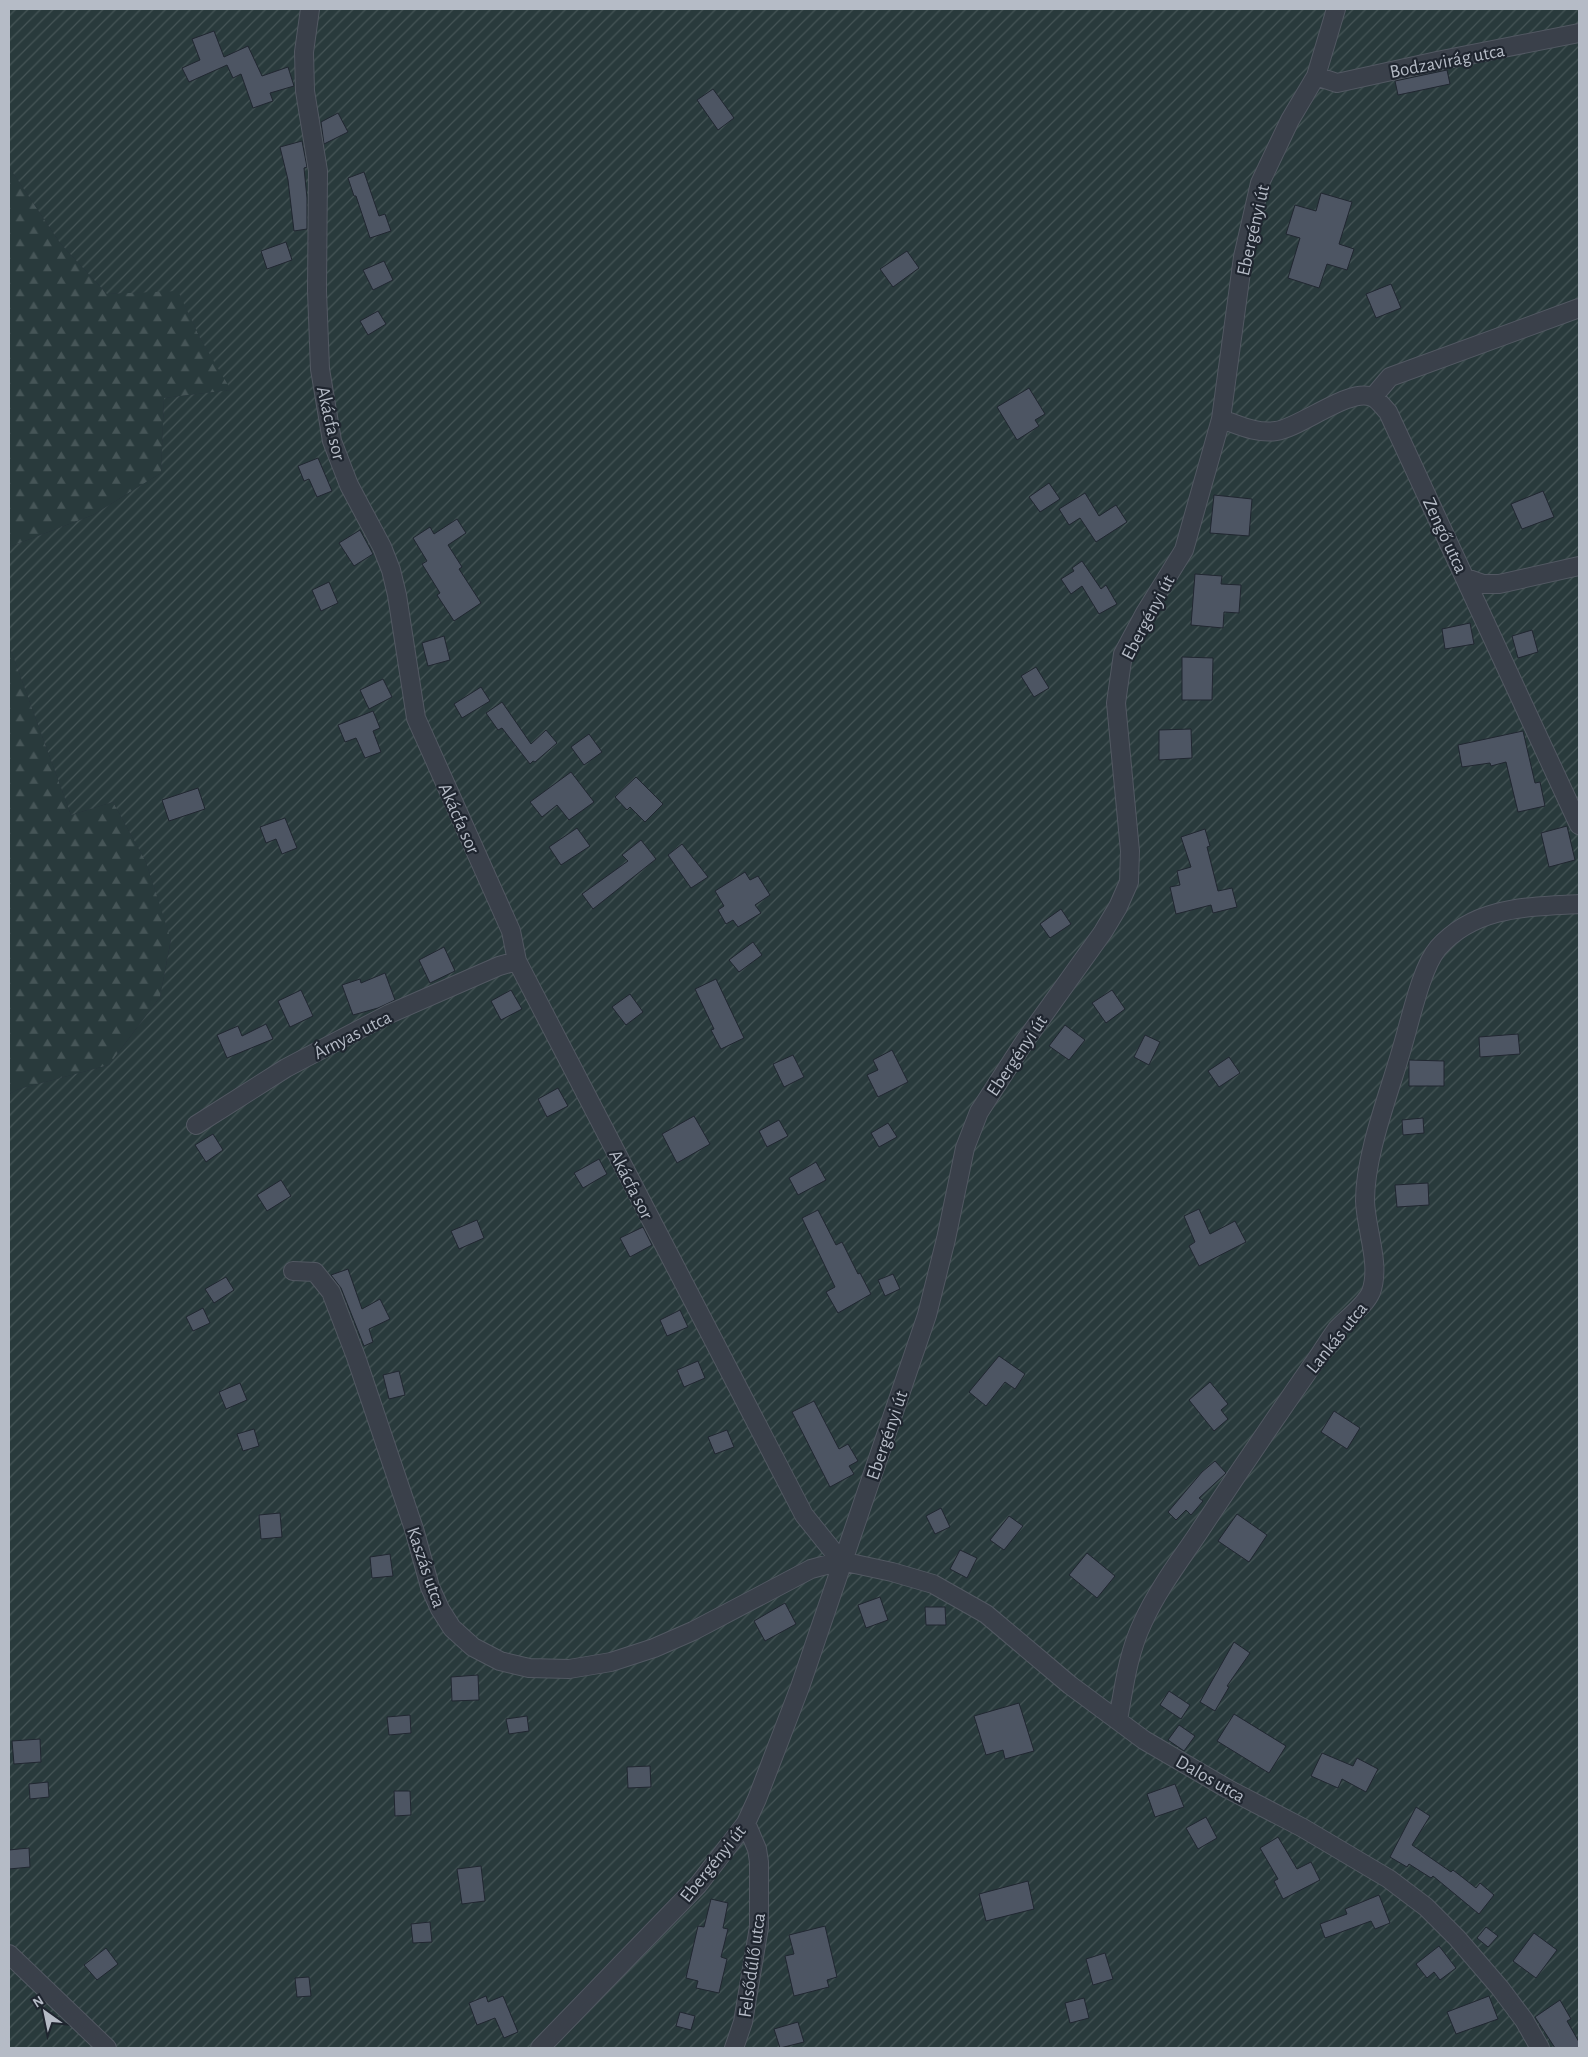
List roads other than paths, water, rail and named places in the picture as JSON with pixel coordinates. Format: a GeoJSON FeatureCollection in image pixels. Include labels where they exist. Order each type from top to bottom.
{"type":"FeatureCollection","features":[{"type":"Feature","properties":{"kind":"street","name":"Akácfa sor"},"geometry":{"type":"LineString","coordinates":[[310,9],[304,52],[304,91],[318,172],[317,291],[320,369],[324,404],[332,442],[349,485],[382,547],[391,570],[397,595],[416,718],[511,931],[517,961],[804,1515],[841,1561]]}},
{"type":"Feature","properties":{"kind":"street","name":"Ebergényi út"},"geometry":{"type":"LineString","coordinates":[[540,2048],[698,1885],[746,1823],[800,1687],[841,1561],[892,1420],[927,1315],[946,1239],[965,1148],[979,1112],[1025,1041],[1103,932],[1118,907],[1128,882],[1130,851],[1116,703],[1123,654],[1145,613],[1184,550],[1221,419],[1243,257],[1260,183],[1290,120],[1316,76],[1336,9]]}},
{"type":"Feature","properties":{"kind":"street","name":"Bodzavirág utca"},"geometry":{"type":"LineString","coordinates":[[1316,76],[1337,83],[1437,60],[1579,33]]}},
{"type":"Feature","properties":{"kind":"street"},"geometry":{"type":"LineString","coordinates":[[1221,419],[1258,432],[1278,431],[1339,402],[1363,394],[1373,397],[1390,377],[1579,308]]}},
{"type":"Feature","properties":{"kind":"street","name":"Zengő utca"},"geometry":{"type":"LineString","coordinates":[[1373,397],[1388,412],[1579,825]]}},
{"type":"Feature","properties":{"kind":"street"},"geometry":{"type":"LineString","coordinates":[[1466,578],[1483,584],[1499,584],[1579,566]]}},
{"type":"Feature","properties":{"kind":"street","name":"Lankás utca"},"geometry":{"type":"LineString","coordinates":[[1118,1720],[1129,1661],[1142,1622],[1246,1459],[1337,1330],[1370,1294],[1374,1277],[1365,1201],[1367,1176],[1422,981],[1436,950],[1470,922],[1496,912],[1519,908],[1579,904]]}},
{"type":"Feature","properties":{"kind":"street","name":"Árnyas utca"},"geometry":{"type":"LineString","coordinates":[[196,1126],[286,1068],[389,1014],[499,966],[517,961]]}},
{"type":"Feature","properties":{"kind":"street","name":"Kaszás utca"},"geometry":{"type":"LineString","coordinates":[[293,1271],[315,1272],[331,1292],[356,1357],[414,1529],[430,1587],[440,1609],[452,1628],[473,1647],[500,1661],[529,1668],[569,1669],[610,1662],[654,1648],[811,1569],[841,1561]]}},
{"type":"Feature","properties":{"kind":"street","name":"Dalos utca"},"geometry":{"type":"LineString","coordinates":[[841,1561],[892,1572],[933,1584],[986,1614],[1070,1685],[1161,1750],[1228,1789],[1303,1828],[1389,1879],[1426,1906],[1457,1938],[1500,1988],[1524,2020],[1540,2048]]}},
{"type":"Feature","properties":{"kind":"street","name":"Felsődűlő utca"},"geometry":{"type":"LineString","coordinates":[[734,2048],[743,2022],[760,1926],[759,1862],[757,1849],[746,1823]]}},
{"type":"Feature","properties":{"kind":"street"},"geometry":{"type":"LineString","coordinates":[[9,1954],[107,2048]]}}]}
